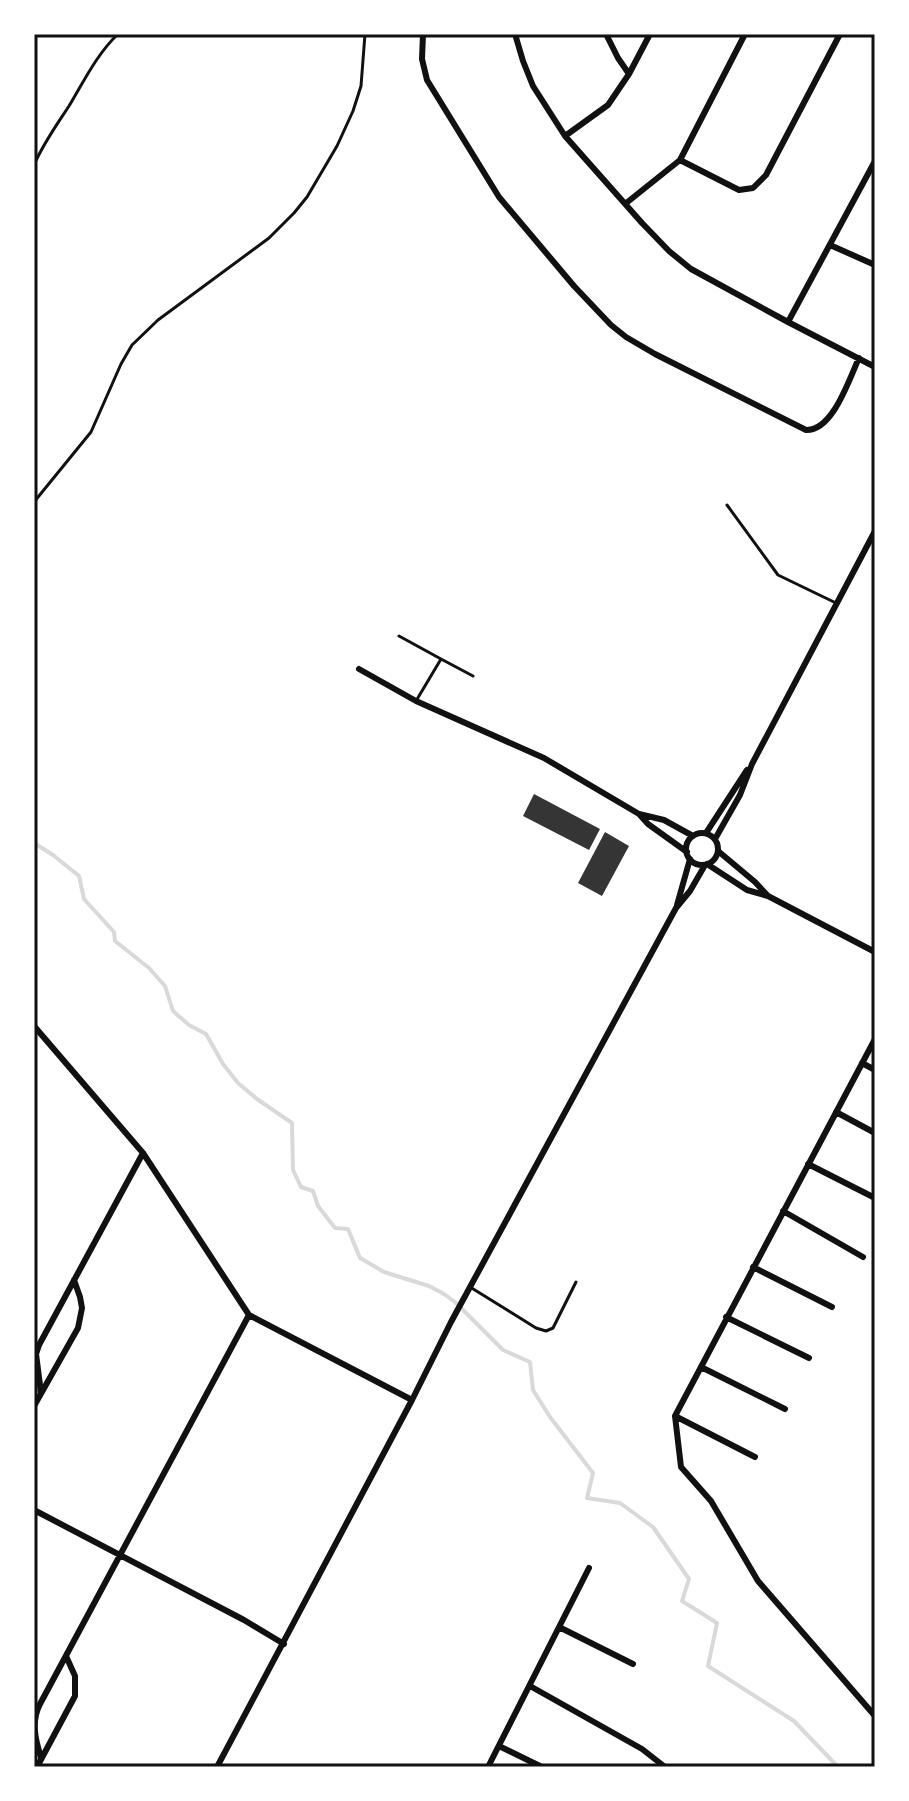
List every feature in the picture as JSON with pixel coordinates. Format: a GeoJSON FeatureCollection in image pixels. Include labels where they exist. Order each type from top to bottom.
{"type":"FeatureCollection","features":[{"type":"Feature","properties":{"kind":"street"},"geometry":{"type":"LineString","coordinates":[[423,34],[423,65],[427,80],[499,197],[594,308],[626,337],[675,365],[812,431],[827,421],[859,358]]}},
{"type":"Feature","properties":{"kind":"street"},"geometry":{"type":"LineString","coordinates":[[515,34],[533,86],[565,136],[680,261],[875,367]]}},
{"type":"Feature","properties":{"kind":"street"},"geometry":{"type":"LineString","coordinates":[[606,34],[629,74]]}},
{"type":"Feature","properties":{"kind":"street"},"geometry":{"type":"LineString","coordinates":[[565,136],[608,105],[650,34]]}},
{"type":"Feature","properties":{"kind":"street"},"geometry":{"type":"LineString","coordinates":[[625,204],[680,160],[745,34]]}},
{"type":"Feature","properties":{"kind":"street"},"geometry":{"type":"LineString","coordinates":[[680,160],[739,190],[753,188],[766,175],[840,34]]}},
{"type":"Feature","properties":{"kind":"street"},"geometry":{"type":"LineString","coordinates":[[788,322],[875,161]]}},
{"type":"Feature","properties":{"kind":"street"},"geometry":{"type":"LineString","coordinates":[[830,245],[875,265]]}},
{"type":"Feature","properties":{"kind":"street"},"geometry":{"type":"LineString","coordinates":[[639,814],[664,820],[693,836],[706,833],[752,764],[875,531]]}},
{"type":"Feature","properties":{"kind":"street"},"geometry":{"type":"LineString","coordinates":[[359,669],[416,701],[544,758],[639,814],[694,863],[706,865],[747,890],[768,896],[875,952]]}},
{"type":"Feature","properties":{"kind":"street"},"geometry":{"type":"LineString","coordinates":[[715,839],[740,795],[752,764]]}},
{"type":"Feature","properties":{"kind":"street"},"geometry":{"type":"LineString","coordinates":[[706,833],[715,839],[718,851],[768,896]]}},
{"type":"Feature","properties":{"kind":"street"},"geometry":{"type":"LineString","coordinates":[[676,908],[688,856],[687,846],[693,836]]}},
{"type":"Feature","properties":{"kind":"street"},"geometry":{"type":"LineString","coordinates":[[217,1767],[451,1322],[676,908],[706,865],[713,862],[718,851]]}},
{"type":"Feature","properties":{"kind":"street"},"geometry":{"type":"LineString","coordinates":[[36,1028],[143,1153],[249,1315],[412,1400]]}},
{"type":"Feature","properties":{"kind":"street"},"geometry":{"type":"LineString","coordinates":[[34,1039],[36,1028]]}},
{"type":"Feature","properties":{"kind":"street"},"geometry":{"type":"LineString","coordinates":[[875,1039],[675,1416],[681,1467],[711,1501],[758,1581],[875,1716]]}},
{"type":"Feature","properties":{"kind":"street"},"geometry":{"type":"LineString","coordinates":[[862,1063],[875,1070]]}},
{"type":"Feature","properties":{"kind":"street"},"geometry":{"type":"LineString","coordinates":[[836,1112],[875,1133]]}},
{"type":"Feature","properties":{"kind":"street"},"geometry":{"type":"LineString","coordinates":[[41,1393],[37,1350],[143,1153]]}},
{"type":"Feature","properties":{"kind":"street"},"geometry":{"type":"LineString","coordinates":[[808,1164],[875,1198]]}},
{"type":"Feature","properties":{"kind":"street"},"geometry":{"type":"LineString","coordinates":[[783,1211],[863,1257]]}},
{"type":"Feature","properties":{"kind":"street"},"geometry":{"type":"LineString","coordinates":[[753,1267],[832,1307]]}},
{"type":"Feature","properties":{"kind":"street"},"geometry":{"type":"LineString","coordinates":[[34,1406],[78,1328],[80,1297],[74,1280]]}},
{"type":"Feature","properties":{"kind":"street"},"geometry":{"type":"LineString","coordinates":[[41,1757],[34,1718],[40,1704],[249,1315]]}},
{"type":"Feature","properties":{"kind":"street"},"geometry":{"type":"LineString","coordinates":[[726,1317],[809,1358]]}},
{"type":"Feature","properties":{"kind":"street"},"geometry":{"type":"LineString","coordinates":[[701,1367],[785,1409]]}},
{"type":"Feature","properties":{"kind":"street"},"geometry":{"type":"LineString","coordinates":[[675,1416],[755,1457]]}},
{"type":"Feature","properties":{"kind":"street"},"geometry":{"type":"LineString","coordinates":[[34,1510],[284,1644]]}},
{"type":"Feature","properties":{"kind":"street"},"geometry":{"type":"LineString","coordinates":[[488,1767],[589,1568]]}},
{"type":"Feature","properties":{"kind":"street"},"geometry":{"type":"LineString","coordinates":[[559,1627],[633,1664]]}},
{"type":"Feature","properties":{"kind":"street"},"geometry":{"type":"LineString","coordinates":[[37,1767],[75,1696],[75,1676],[66,1656]]}},
{"type":"Feature","properties":{"kind":"street"},"geometry":{"type":"LineString","coordinates":[[530,1686],[642,1749],[665,1767]]}},
{"type":"Feature","properties":{"kind":"street"},"geometry":{"type":"LineString","coordinates":[[499,1746],[542,1767]]}},
{"type":"Feature","properties":{"kind":"lane"},"geometry":{"type":"LineString","coordinates":[[34,165],[88,73],[118,34]]}},
{"type":"Feature","properties":{"kind":"lane"},"geometry":{"type":"LineString","coordinates":[[34,502],[91,432],[132,345],[158,320],[269,238],[307,197],[353,111],[361,86],[365,34]]}},
{"type":"Feature","properties":{"kind":"lane"},"geometry":{"type":"LineString","coordinates":[[727,505],[778,575],[836,603]]}},
{"type":"Feature","properties":{"kind":"lane"},"geometry":{"type":"LineString","coordinates":[[399,636],[473,676]]}},
{"type":"Feature","properties":{"kind":"lane"},"geometry":{"type":"LineString","coordinates":[[416,701],[441,659]]}},
{"type":"Feature","properties":{"kind":"lane"},"geometry":{"type":"LineString","coordinates":[[470,1287],[536,1328],[546,1331],[553,1328],[559,1319],[576,1282]]}},
{"type":"Feature","properties":{"kind":"building"},"geometry":{"type":"Polygon","coordinates":[[[534,794],[600,829],[589,850],[523,816],[534,794]]]}},
{"type":"Feature","properties":{"kind":"building"},"geometry":{"type":"Polygon","coordinates":[[[605,832],[629,846],[602,896],[578,883],[605,832]]]}},
{"type":"Feature","properties":{"kind":"waterway"},"geometry":{"type":"LineString","coordinates":[[34,843],[79,876],[84,899],[114,932],[115,941],[149,968],[165,986],[173,1011],[206,1034],[238,1083],[292,1123],[293,1170],[301,1187],[313,1191],[318,1206],[335,1228],[348,1229],[360,1258],[384,1272],[444,1294],[503,1350],[530,1362],[533,1390],[593,1473],[587,1498],[620,1503],[653,1527],[689,1579],[682,1601],[717,1623],[708,1666],[794,1721],[838,1767]]}}]}
